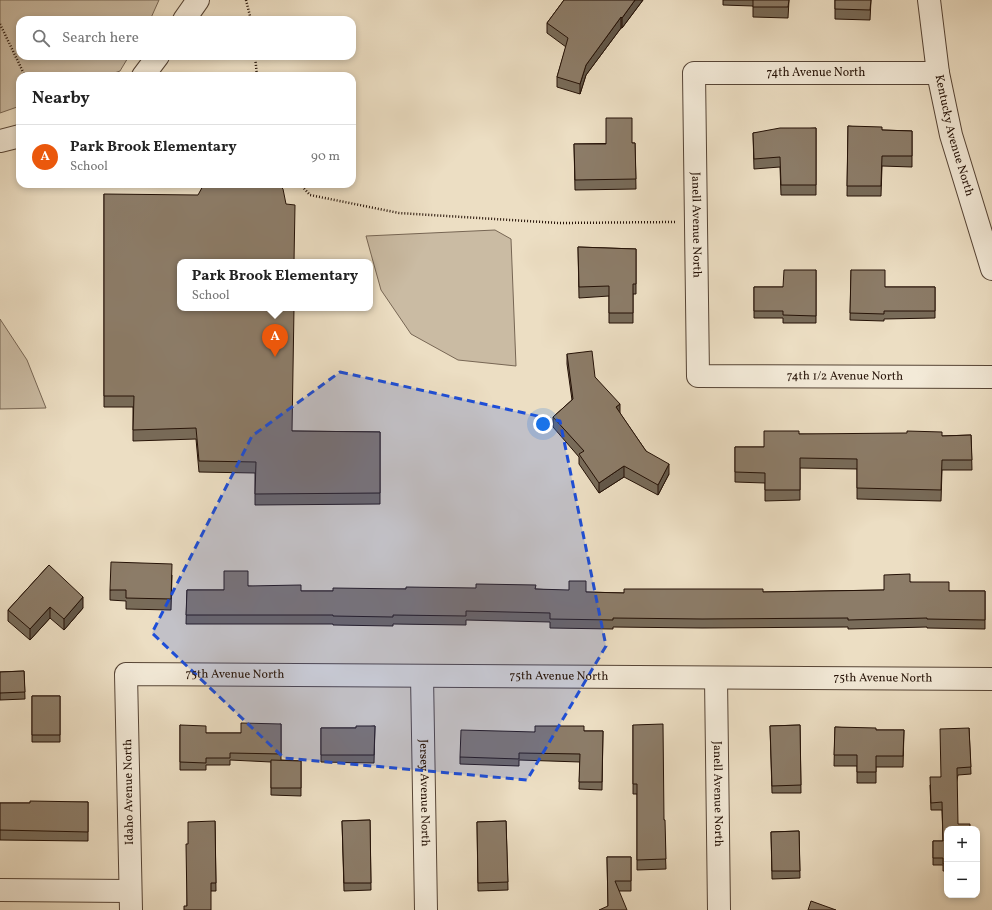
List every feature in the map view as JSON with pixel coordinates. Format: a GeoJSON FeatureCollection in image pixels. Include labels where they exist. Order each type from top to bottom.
{"type":"FeatureCollection","features":[{"type":"Feature","properties":{"kind":"street"},"geometry":{"type":"LineString","coordinates":[[187,16],[198,0]]}},
{"type":"Feature","properties":{"kind":"street","name":"Kentucky Avenue North"},"geometry":{"type":"LineString","coordinates":[[929,0],[938,73],[951,135],[992,269]]}},
{"type":"Feature","properties":{"kind":"street"},"geometry":{"type":"LineString","coordinates":[[147,72],[155,60]]}},
{"type":"Feature","properties":{"kind":"street","name":"74th Avenue North"},"geometry":{"type":"LineString","coordinates":[[694,73],[938,73]]}},
{"type":"Feature","properties":{"kind":"street","name":"Janell Avenue North"},"geometry":{"type":"LineString","coordinates":[[694,73],[698,376]]}},
{"type":"Feature","properties":{"kind":"street"},"geometry":{"type":"LineString","coordinates":[[0,141],[16,137]]}},
{"type":"Feature","properties":{"kind":"street","name":"74th 1/2 Avenue North"},"geometry":{"type":"LineString","coordinates":[[698,376],[992,377]]}},
{"type":"Feature","properties":{"kind":"street","name":"75th Avenue North"},"geometry":{"type":"LineString","coordinates":[[126,674],[992,680]]}},
{"type":"Feature","properties":{"kind":"street","name":"Idaho Avenue North"},"geometry":{"type":"LineString","coordinates":[[126,674],[130,900]]}},
{"type":"Feature","properties":{"kind":"street","name":"Jersey Avenue North"},"geometry":{"type":"LineString","coordinates":[[422,676],[426,910]]}},
{"type":"Feature","properties":{"kind":"street","name":"Janell Avenue North"},"geometry":{"type":"LineString","coordinates":[[716,678],[719,910]]}},
{"type":"Feature","properties":{"kind":"street"},"geometry":{"type":"LineString","coordinates":[[0,890],[130,900]]}},
{"type":"Feature","properties":{"kind":"path"},"geometry":{"type":"LineString","coordinates":[[246,0],[250,16]]}},
{"type":"Feature","properties":{"kind":"path"},"geometry":{"type":"LineString","coordinates":[[0,24],[16,57]]}},
{"type":"Feature","properties":{"kind":"path"},"geometry":{"type":"LineString","coordinates":[[17,60],[23,72]]}},
{"type":"Feature","properties":{"kind":"path"},"geometry":{"type":"LineString","coordinates":[[255,60],[257,72]]}},
{"type":"Feature","properties":{"kind":"path"},"geometry":{"type":"LineString","coordinates":[[304,188],[310,195],[399,213],[559,223],[696,222]]}},
{"type":"Feature","properties":{"kind":"highlighted area"},"geometry":{"type":"Polygon","coordinates":[[[340,372],[560,421],[606,646],[527,780],[284,758],[152,633],[252,436],[340,372]]]}},
{"type":"Feature","properties":{"kind":"shaded area"},"geometry":{"type":"Polygon","coordinates":[[[0,0],[159,0],[152,16],[16,16],[16,60],[127,60],[120,71],[117,72],[16,72],[16,107],[0,113],[0,0]]]}},
{"type":"Feature","properties":{"kind":"shaded area"},"geometry":{"type":"Polygon","coordinates":[[[495,230],[511,239],[516,366],[458,360],[411,334],[381,290],[366,236],[495,230]]]}},
{"type":"Feature","properties":{"kind":"shaded area"},"geometry":{"type":"Polygon","coordinates":[[[0,319],[27,360],[46,408],[0,409],[0,319]]]}},
{"type":"Feature","properties":{"kind":"building"},"geometry":{"type":"Polygon","coordinates":[[[564,0],[635,0],[586,65],[580,84],[557,77],[568,38],[547,23],[564,0]]]}},
{"type":"Feature","properties":{"kind":"building"},"geometry":{"type":"Polygon","coordinates":[[[753,0],[789,0],[788,7],[753,7],[753,0]]]}},
{"type":"Feature","properties":{"kind":"building"},"geometry":{"type":"Polygon","coordinates":[[[835,0],[871,0],[870,10],[835,9],[835,0]]]}},
{"type":"Feature","properties":{"kind":"building"},"geometry":{"type":"Polygon","coordinates":[[[606,118],[632,118],[632,143],[635,143],[636,179],[575,180],[574,144],[606,144],[606,118]]]}},
{"type":"Feature","properties":{"kind":"building"},"geometry":{"type":"Polygon","coordinates":[[[848,126],[882,127],[882,130],[912,131],[912,156],[882,156],[881,186],[847,186],[848,126]]]}},
{"type":"Feature","properties":{"kind":"building"},"geometry":{"type":"Polygon","coordinates":[[[780,128],[816,128],[816,185],[781,185],[780,157],[754,159],[753,133],[780,128]]]}},
{"type":"Feature","properties":{"kind":"building"},"geometry":{"type":"Polygon","coordinates":[[[202,188],[282,188],[286,204],[295,205],[294,259],[177,259],[177,311],[294,311],[292,431],[380,432],[380,493],[255,494],[256,462],[199,461],[196,428],[133,430],[134,396],[104,396],[104,194],[198,195],[202,188]]]}},
{"type":"Feature","properties":{"kind":"building"},"geometry":{"type":"Polygon","coordinates":[[[578,247],[636,249],[636,284],[633,284],[633,313],[609,313],[609,286],[579,287],[578,247]]]}},
{"type":"Feature","properties":{"kind":"building"},"geometry":{"type":"Polygon","coordinates":[[[784,270],[816,270],[816,316],[783,315],[783,311],[754,311],[754,287],[783,287],[784,270]]]}},
{"type":"Feature","properties":{"kind":"building"},"geometry":{"type":"Polygon","coordinates":[[[851,270],[885,270],[885,287],[935,287],[935,311],[884,311],[884,314],[850,313],[851,270]]]}},
{"type":"Feature","properties":{"kind":"building"},"geometry":{"type":"Polygon","coordinates":[[[592,351],[595,377],[620,404],[616,407],[646,451],[669,464],[658,485],[624,466],[599,483],[579,454],[584,451],[553,417],[573,399],[567,354],[592,351]]]}},
{"type":"Feature","properties":{"kind":"building"},"geometry":{"type":"Polygon","coordinates":[[[764,431],[799,431],[799,434],[907,433],[907,431],[942,432],[942,436],[971,435],[972,460],[942,460],[941,490],[857,488],[857,459],[800,458],[800,490],[765,490],[765,473],[735,472],[735,447],[764,447],[764,431]]]}},
{"type":"Feature","properties":{"kind":"building"},"geometry":{"type":"Polygon","coordinates":[[[111,562],[172,564],[171,599],[126,598],[126,590],[110,590],[111,562]]]}},
{"type":"Feature","properties":{"kind":"building"},"geometry":{"type":"Polygon","coordinates":[[[49,565],[83,597],[64,619],[50,607],[30,629],[8,610],[49,565]]]}},
{"type":"Feature","properties":{"kind":"building"},"geometry":{"type":"Polygon","coordinates":[[[224,571],[248,571],[248,586],[301,585],[301,591],[333,591],[333,588],[476,588],[476,584],[536,585],[535,589],[569,590],[569,581],[586,581],[586,592],[624,593],[624,589],[763,589],[763,592],[884,590],[884,575],[910,574],[910,582],[949,582],[949,591],[985,591],[985,620],[927,618],[848,620],[848,618],[613,618],[613,620],[550,619],[550,613],[466,611],[466,616],[393,615],[393,617],[333,615],[186,615],[187,590],[224,590],[224,571]]]}},
{"type":"Feature","properties":{"kind":"building"},"geometry":{"type":"Polygon","coordinates":[[[24,671],[25,692],[0,693],[0,672],[24,671]]]}},
{"type":"Feature","properties":{"kind":"building"},"geometry":{"type":"Polygon","coordinates":[[[32,696],[60,696],[60,735],[32,735],[32,696]]]}},
{"type":"Feature","properties":{"kind":"building"},"geometry":{"type":"Polygon","coordinates":[[[241,723],[281,724],[281,754],[230,753],[230,758],[206,758],[206,763],[180,762],[180,725],[206,726],[206,733],[241,733],[241,723]]]}},
{"type":"Feature","properties":{"kind":"building"},"geometry":{"type":"Polygon","coordinates":[[[663,724],[666,859],[637,860],[637,784],[633,784],[633,725],[663,724]]]}},
{"type":"Feature","properties":{"kind":"building"},"geometry":{"type":"Polygon","coordinates":[[[800,725],[801,785],[772,786],[770,726],[800,725]]]}},
{"type":"Feature","properties":{"kind":"building"},"geometry":{"type":"Polygon","coordinates":[[[356,726],[375,726],[374,755],[321,755],[321,728],[356,728],[356,726]]]}},
{"type":"Feature","properties":{"kind":"building"},"geometry":{"type":"Polygon","coordinates":[[[535,726],[584,726],[584,731],[603,731],[602,782],[579,782],[580,754],[519,753],[519,759],[460,757],[461,730],[535,732],[535,726]]]}},
{"type":"Feature","properties":{"kind":"building"},"geometry":{"type":"Polygon","coordinates":[[[835,727],[876,728],[876,730],[904,730],[903,756],[876,756],[876,772],[857,772],[857,755],[834,755],[835,727]]]}},
{"type":"Feature","properties":{"kind":"building"},"geometry":{"type":"Polygon","coordinates":[[[969,728],[971,767],[957,768],[958,824],[970,824],[970,826],[944,826],[944,864],[943,858],[933,858],[933,841],[943,841],[942,802],[931,803],[930,777],[941,777],[940,729],[969,728]]]}},
{"type":"Feature","properties":{"kind":"building"},"geometry":{"type":"Polygon","coordinates":[[[271,760],[301,761],[301,788],[271,788],[271,760]]]}},
{"type":"Feature","properties":{"kind":"building"},"geometry":{"type":"Polygon","coordinates":[[[30,801],[88,802],[88,832],[0,830],[0,803],[30,803],[30,801]]]}},
{"type":"Feature","properties":{"kind":"building"},"geometry":{"type":"Polygon","coordinates":[[[370,820],[371,883],[344,883],[342,821],[370,820]]]}},
{"type":"Feature","properties":{"kind":"building"},"geometry":{"type":"Polygon","coordinates":[[[215,821],[216,883],[211,883],[211,910],[184,910],[184,906],[187,906],[186,844],[188,844],[188,822],[215,821]]]}},
{"type":"Feature","properties":{"kind":"building"},"geometry":{"type":"Polygon","coordinates":[[[506,821],[508,882],[478,883],[477,822],[506,821]]]}},
{"type":"Feature","properties":{"kind":"building"},"geometry":{"type":"Polygon","coordinates":[[[799,831],[800,871],[772,871],[771,832],[799,831]]]}},
{"type":"Feature","properties":{"kind":"building"},"geometry":{"type":"Polygon","coordinates":[[[607,857],[631,857],[631,881],[615,881],[627,910],[599,910],[608,906],[607,857]]]}},
{"type":"Feature","properties":{"kind":"building"},"geometry":{"type":"Polygon","coordinates":[[[811,901],[836,910],[808,910],[811,901]]]}},
{"type":"Feature","properties":{"kind":"place","name":"Park Brook Elementary"},"geometry":{"type":"Point","coordinates":[275,357]}}]}
